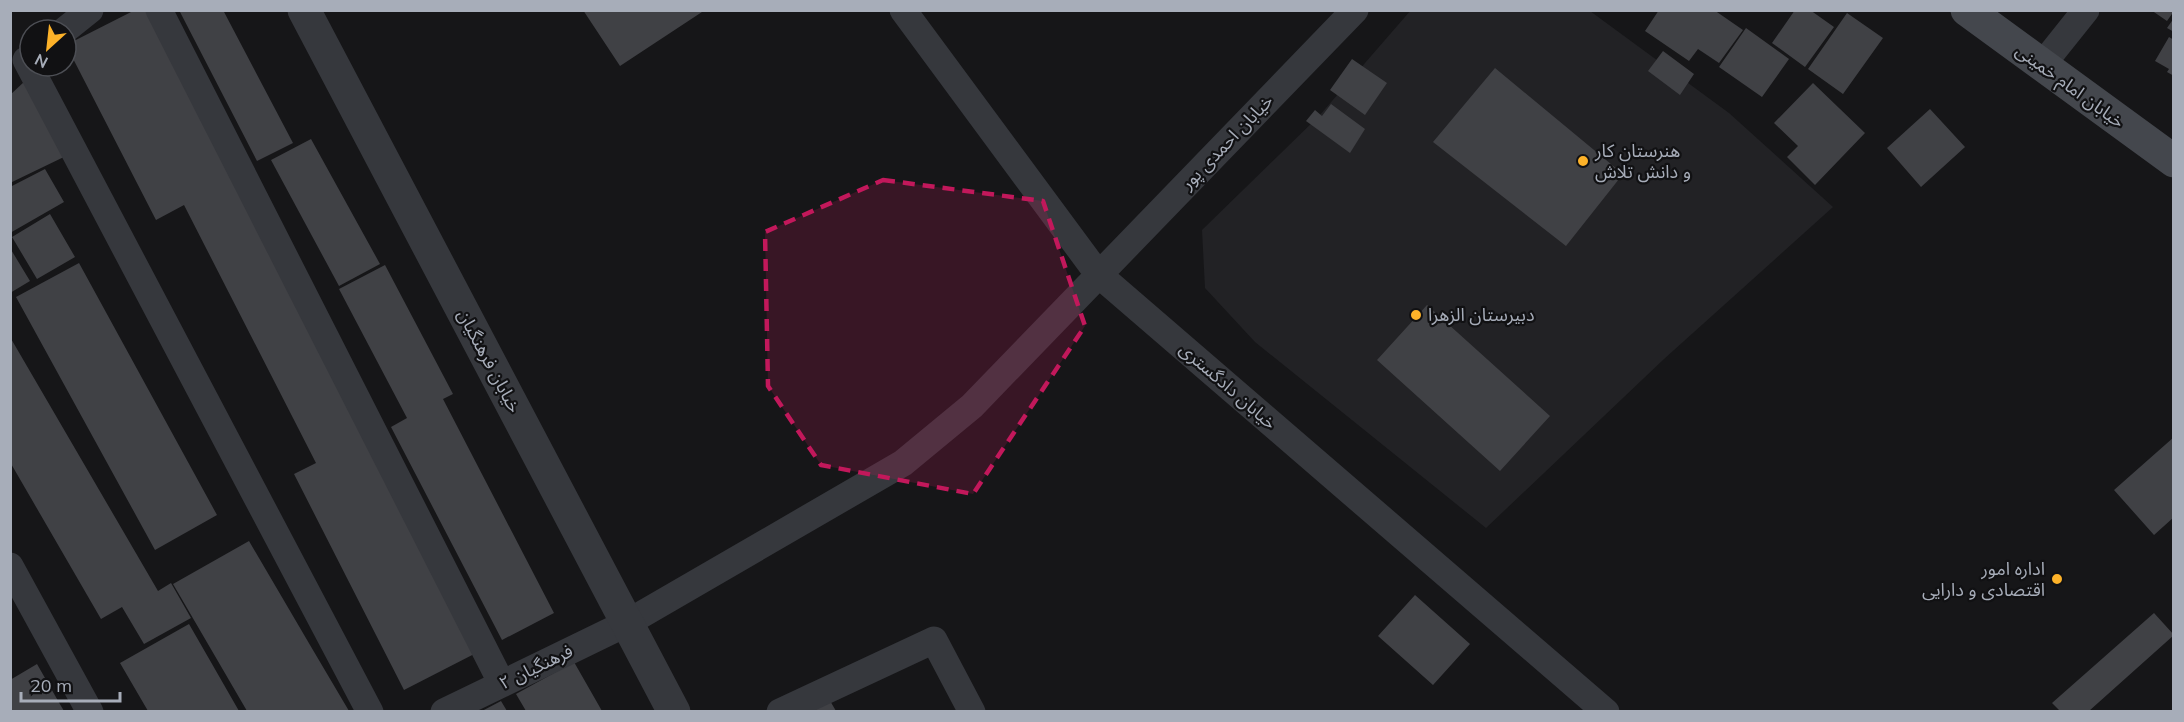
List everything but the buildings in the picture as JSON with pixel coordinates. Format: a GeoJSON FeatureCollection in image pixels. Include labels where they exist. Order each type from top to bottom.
{"type":"FeatureCollection","features":[{"type":"Feature","properties":{"kind":"main road","name":"خیابان امام خمینی"},"geometry":{"type":"LineString","coordinates":[[1967,10],[2174,161]]}},
{"type":"Feature","properties":{"kind":"street"},"geometry":{"type":"LineString","coordinates":[[78,20],[90,10]]}},
{"type":"Feature","properties":{"kind":"street"},"geometry":{"type":"LineString","coordinates":[[159,10],[502,684]]}},
{"type":"Feature","properties":{"kind":"street","name":"خیابان فرهنگیان"},"geometry":{"type":"LineString","coordinates":[[304,10],[674,711]]}},
{"type":"Feature","properties":{"kind":"street","name":"خیابان دادگستری"},"geometry":{"type":"LineString","coordinates":[[903,10],[1098,274],[1606,711]]}},
{"type":"Feature","properties":{"kind":"street","name":"خیابان احمدی پور"},"geometry":{"type":"LineString","coordinates":[[627,623],[903,463],[972,406],[1356,10]]}},
{"type":"Feature","properties":{"kind":"street"},"geometry":{"type":"LineString","coordinates":[[2042,65],[2086,10]]}},
{"type":"Feature","properties":{"kind":"street"},"geometry":{"type":"LineString","coordinates":[[30,78],[370,711]]}},
{"type":"Feature","properties":{"kind":"street"},"geometry":{"type":"LineString","coordinates":[[10,566],[90,711]]}},
{"type":"Feature","properties":{"kind":"street","name":"فرهنگیان ۲"},"geometry":{"type":"LineString","coordinates":[[444,711],[627,623]]}},
{"type":"Feature","properties":{"kind":"street"},"geometry":{"type":"LineString","coordinates":[[780,711],[934,640],[972,711]]}},
{"type":"Feature","properties":{"kind":"highlighted area"},"geometry":{"type":"Polygon","coordinates":[[[883,180],[1043,201],[1085,326],[973,494],[821,465],[768,386],[765,232],[883,180]]]}},
{"type":"Feature","properties":{"kind":"shaded area"},"geometry":{"type":"Polygon","coordinates":[[[1411,10],[1590,11],[1729,113],[1833,207],[1664,359],[1486,528],[1255,342],[1205,288],[1202,230],[1319,116],[1411,10]]]}},
{"type":"Feature","properties":{"kind":"place","name":"هنرستان کار و دانش تلاش"},"geometry":{"type":"Point","coordinates":[1583,161]}},
{"type":"Feature","properties":{"kind":"place","name":"دبیرستان الزهرا"},"geometry":{"type":"Point","coordinates":[1416,315]}},
{"type":"Feature","properties":{"kind":"place","name":"اداره امور اقتصادی و دارایی"},"geometry":{"type":"Point","coordinates":[2057,579]}}]}
